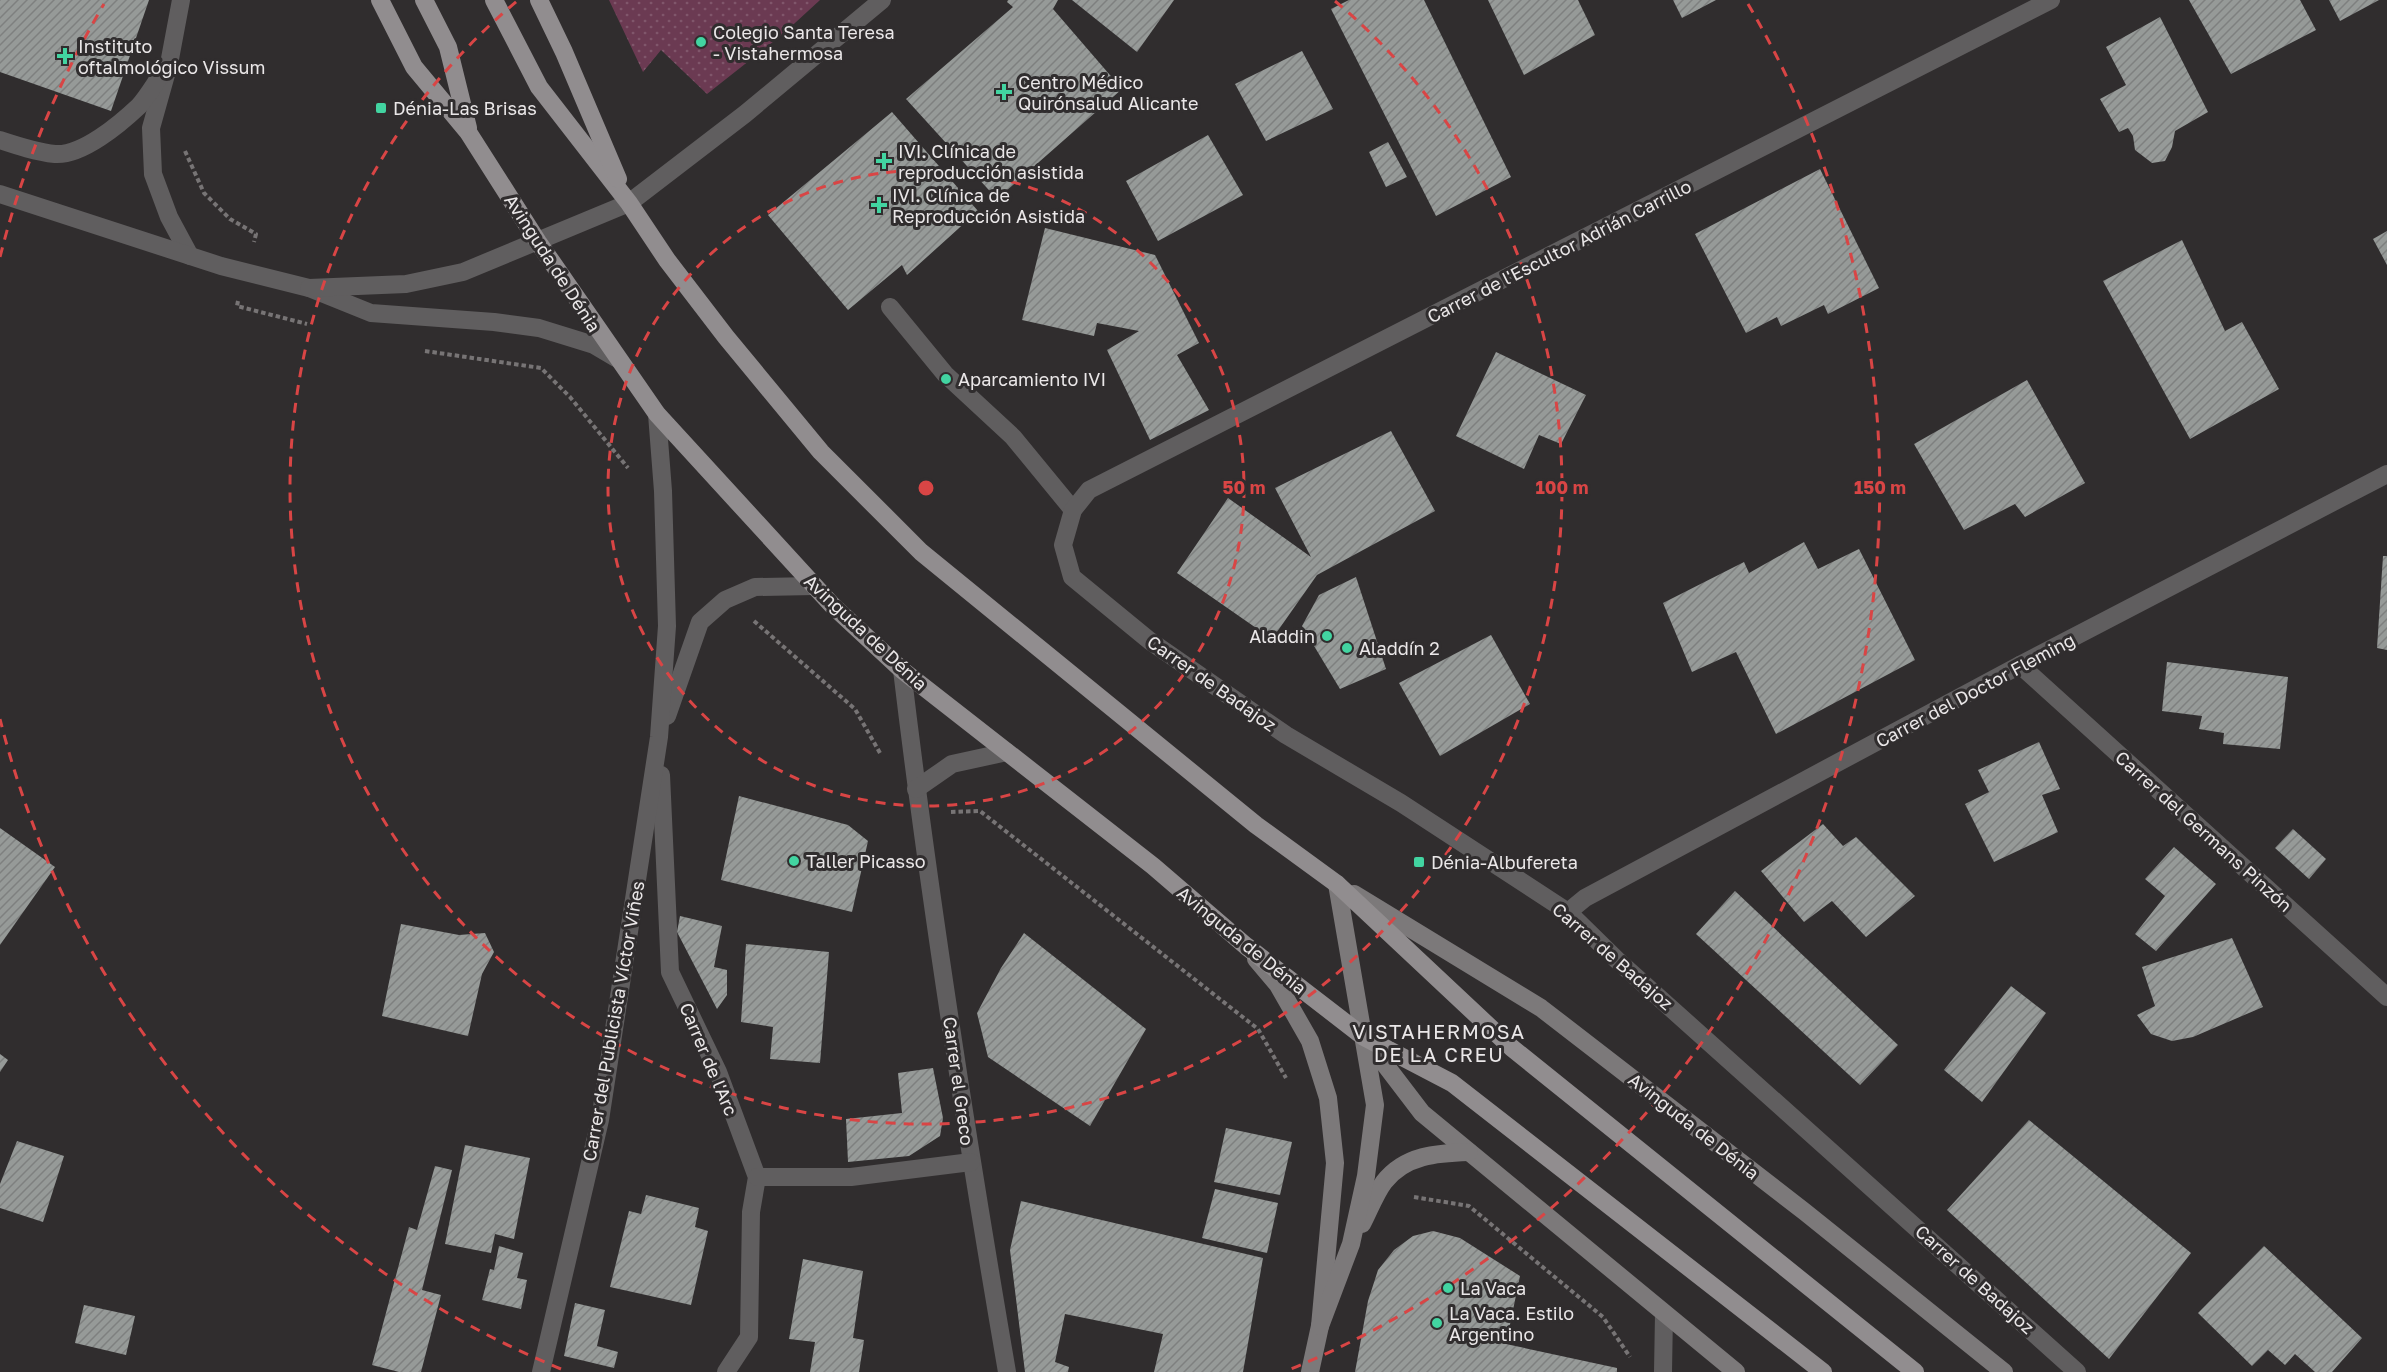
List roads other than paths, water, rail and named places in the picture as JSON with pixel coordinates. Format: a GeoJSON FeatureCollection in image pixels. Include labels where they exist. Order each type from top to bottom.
{"type":"FeatureCollection","features":[{"type":"Feature","properties":{"kind":"main road","name":"Avinguda de Dénia"},"geometry":{"type":"LineString","coordinates":[[380,0],[414,67],[468,132],[538,242],[616,358],[657,414],[814,586],[902,670],[1153,866],[1246,946],[1364,1037],[1452,1083],[1822,1372]]}},
{"type":"Feature","properties":{"kind":"main road","name":"Avinguda de Dénia"},"geometry":{"type":"LineString","coordinates":[[424,0],[448,47],[468,132]]}},
{"type":"Feature","properties":{"kind":"main road","name":"Avinguda de Dénia"},"geometry":{"type":"LineString","coordinates":[[494,0],[539,87],[628,203],[726,338],[806,434],[921,552],[1256,825],[1337,884],[1540,1008],[1806,1212],[2004,1372]]}},
{"type":"Feature","properties":{"kind":"main road","name":"Avinguda de Dénia"},"geometry":{"type":"LineString","coordinates":[[539,0],[564,52],[628,203]]}},
{"type":"Feature","properties":{"kind":"main road","name":"Avinguda de Dénia"},"geometry":{"type":"LineString","coordinates":[[1337,884],[1512,1047],[1916,1372]]}},
{"type":"Feature","properties":{"kind":"main road"},"geometry":{"type":"LineString","coordinates":[[1337,884],[1375,1105],[1366,1176],[1351,1244]]}},
{"type":"Feature","properties":{"kind":"main road"},"geometry":{"type":"LineString","coordinates":[[1246,946],[1278,985],[1310,1041],[1328,1098],[1335,1163],[1320,1326],[1310,1372]]}},
{"type":"Feature","properties":{"kind":"main road","name":"Avinguda de Dénia"},"geometry":{"type":"LineString","coordinates":[[1364,1037],[1422,1113],[1737,1372]]}},
{"type":"Feature","properties":{"kind":"main road"},"geometry":{"type":"LineString","coordinates":[[1320,1326],[1351,1244],[1384,1183],[1403,1164],[1435,1153],[1469,1152]]}},
{"type":"Feature","properties":{"kind":"street"},"geometry":{"type":"LineString","coordinates":[[181,0],[169,64],[151,128],[153,174],[169,217],[190,256]]}},
{"type":"Feature","properties":{"kind":"street"},"geometry":{"type":"LineString","coordinates":[[309,288],[406,284],[464,272],[628,203],[745,114],[882,0]]}},
{"type":"Feature","properties":{"kind":"street","name":"Carrer de l'Escultor Adrián Carrillo"},"geometry":{"type":"LineString","coordinates":[[1073,510],[1089,490],[2051,0]]}},
{"type":"Feature","properties":{"kind":"street"},"geometry":{"type":"LineString","coordinates":[[0,140],[57,154],[80,149],[115,126],[140,105],[169,64]]}},
{"type":"Feature","properties":{"kind":"street"},"geometry":{"type":"LineString","coordinates":[[0,194],[190,256],[309,288],[371,313],[494,322],[539,328],[594,345],[616,358]]}},
{"type":"Feature","properties":{"kind":"street"},"geometry":{"type":"LineString","coordinates":[[890,308],[945,374],[1012,437],[1073,510]]}},
{"type":"Feature","properties":{"kind":"street","name":"Carrer del Publicista Víctor Viñes"},"geometry":{"type":"LineString","coordinates":[[541,1372],[600,1120],[659,737],[667,626],[663,490],[657,414]]}},
{"type":"Feature","properties":{"kind":"street","name":"Carrer del Doctor Fleming"},"geometry":{"type":"LineString","coordinates":[[1568,912],[1585,898],[2020,665],[2387,474]]}},
{"type":"Feature","properties":{"kind":"street","name":"Carrer de Badajoz"},"geometry":{"type":"LineString","coordinates":[[1073,510],[1063,545],[1072,577],[1150,641],[1286,735],[1401,803],[1568,912],[1617,960],[2077,1372]]}},
{"type":"Feature","properties":{"kind":"street","name":"Carrer del Publicista Víctor Viñes"},"geometry":{"type":"LineString","coordinates":[[659,737],[700,622],[725,600],[755,587],[814,586]]}},
{"type":"Feature","properties":{"kind":"street","name":"Carrer del Germans Pinzón"},"geometry":{"type":"LineString","coordinates":[[2020,665],[2387,997]]}},
{"type":"Feature","properties":{"kind":"street","name":"Carrer el Greco"},"geometry":{"type":"LineString","coordinates":[[902,670],[916,789],[971,1162],[1007,1372]]}},
{"type":"Feature","properties":{"kind":"street","name":"Carrer de l'Arc"},"geometry":{"type":"LineString","coordinates":[[659,737],[670,972],[718,1072],[757,1177]]}},
{"type":"Feature","properties":{"kind":"street"},"geometry":{"type":"LineString","coordinates":[[916,789],[952,764],[1006,752]]}},
{"type":"Feature","properties":{"kind":"street"},"geometry":{"type":"LineString","coordinates":[[726,1372],[749,1337],[751,1212],[757,1177],[850,1176],[971,1162]]}},
{"type":"Feature","properties":{"kind":"street"},"geometry":{"type":"LineString","coordinates":[[1663,1372],[1664,1314]]}},
{"type":"Feature","properties":{"kind":"place","name":"Colegio Santa Teresa - Vistahermosa"},"geometry":{"type":"Point","coordinates":[701,42]}},
{"type":"Feature","properties":{"kind":"place","name":"Instituto oftalmológico Vissum"},"geometry":{"type":"Point","coordinates":[65,56]}},
{"type":"Feature","properties":{"kind":"place","name":"Centro Médico Quirónsalud Alicante"},"geometry":{"type":"Point","coordinates":[1004,92]}},
{"type":"Feature","properties":{"kind":"place","name":"Dénia-Las Brisas"},"geometry":{"type":"Point","coordinates":[381,108]}},
{"type":"Feature","properties":{"kind":"place","name":"IVI. Clínica de reproducción asistida"},"geometry":{"type":"Point","coordinates":[884,161]}},
{"type":"Feature","properties":{"kind":"place","name":"IVI. Clínica de Reproducción Asistida"},"geometry":{"type":"Point","coordinates":[879,205]}},
{"type":"Feature","properties":{"kind":"place","name":"Aparcamiento IVI"},"geometry":{"type":"Point","coordinates":[946,379]}},
{"type":"Feature","properties":{"kind":"place","name":"Aladdin"},"geometry":{"type":"Point","coordinates":[1327,636]}},
{"type":"Feature","properties":{"kind":"place","name":"Aladdín 2"},"geometry":{"type":"Point","coordinates":[1347,648]}},
{"type":"Feature","properties":{"kind":"place","name":"Taller Picasso"},"geometry":{"type":"Point","coordinates":[794,861]}},
{"type":"Feature","properties":{"kind":"place","name":"Dénia-Albufereta"},"geometry":{"type":"Point","coordinates":[1419,862]}},
{"type":"Feature","properties":{"kind":"place","name":"La Vaca"},"geometry":{"type":"Point","coordinates":[1448,1288]}},
{"type":"Feature","properties":{"kind":"place","name":"La Vaca. Estilo Argentino"},"geometry":{"type":"Point","coordinates":[1437,1323]}},
{"type":"Feature","properties":{"kind":"district","name":"VISTAHERMOSA DE LA CREU"},"geometry":{"type":"Point","coordinates":[1439,1042]}}]}
